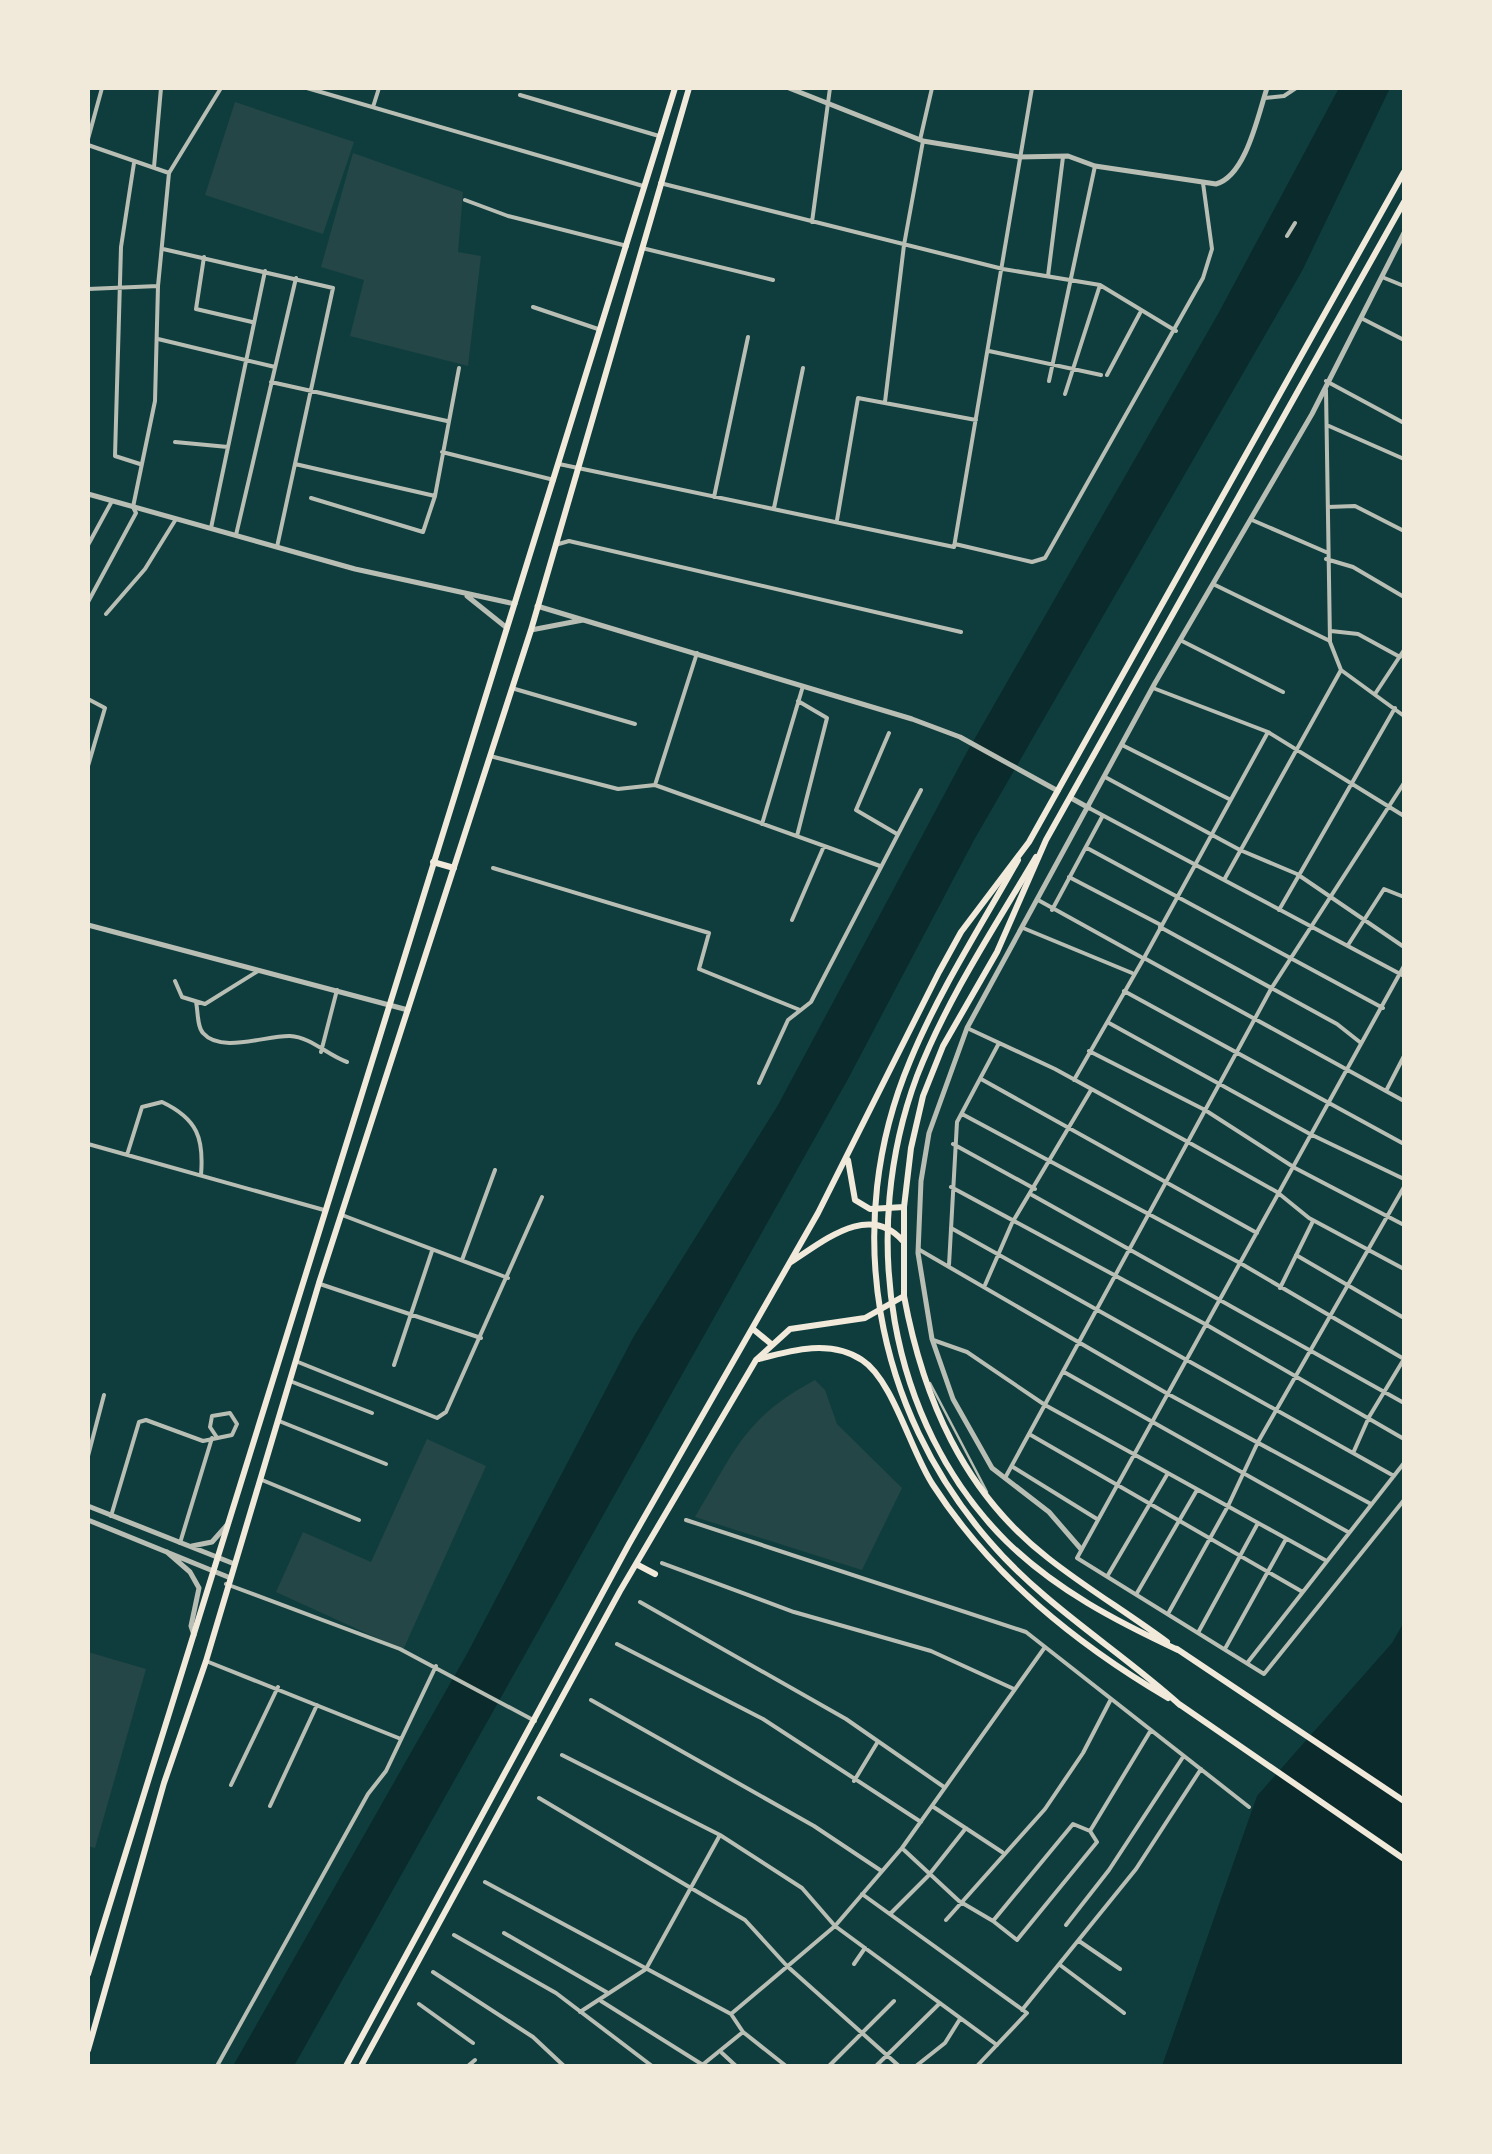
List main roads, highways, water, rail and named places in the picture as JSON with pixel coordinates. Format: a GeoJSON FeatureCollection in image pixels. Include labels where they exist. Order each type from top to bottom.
{"type":"FeatureCollection","features":[{"type":"Feature","properties":{"kind":"main road"},"geometry":{"type":"LineString","coordinates":[[88,1974],[130,1828],[196,1638],[324,1210],[675,88]]}},
{"type":"Feature","properties":{"kind":"main road"},"geometry":{"type":"LineString","coordinates":[[88,2045],[164,1783],[206,1661],[232,1563],[319,1283],[530,630],[688,88]]}},
{"type":"Feature","properties":{"kind":"main road"},"geometry":{"type":"LineString","coordinates":[[1180,1705],[1022,1574],[966,1514],[923,1446],[897,1384],[881,1328],[874,1272],[876,1203],[890,1122],[910,1062],[934,1009],[1404,172]]}},
{"type":"Feature","properties":{"kind":"main road"},"geometry":{"type":"LineString","coordinates":[[1178,1650],[1075,1596],[1005,1540],[938,1446],[913,1388],[895,1326],[886,1260],[888,1204],[904,1118],[929,1048],[1404,202]]}},
{"type":"Feature","properties":{"kind":"main road"},"geometry":{"type":"LineString","coordinates":[[1046,840],[997,952],[944,1046],[923,1096],[904,1207],[904,1296],[914,1351],[945,1432],[994,1506],[1048,1558],[1404,1801]]}},
{"type":"Feature","properties":{"kind":"main road"},"geometry":{"type":"LineString","coordinates":[[346,2066],[790,1263],[961,932],[1029,842]]}},
{"type":"Feature","properties":{"kind":"main road"},"geometry":{"type":"LineString","coordinates":[[434,862],[454,868]]}},
{"type":"Feature","properties":{"kind":"main road"},"geometry":{"type":"LineString","coordinates":[[848,1156],[855,1200],[870,1209],[904,1207]]}},
{"type":"Feature","properties":{"kind":"main road"},"geometry":{"type":"LineString","coordinates":[[790,1263],[857,1225],[881,1226],[904,1242]]}},
{"type":"Feature","properties":{"kind":"main road"},"geometry":{"type":"LineString","coordinates":[[361,2066],[636,1564],[756,1360],[770,1342],[790,1329],[865,1318],[904,1296]]}},
{"type":"Feature","properties":{"kind":"main road"},"geometry":{"type":"LineString","coordinates":[[752,1329],[770,1342]]}},
{"type":"Feature","properties":{"kind":"main road"},"geometry":{"type":"LineString","coordinates":[[756,1360],[814,1348],[850,1352],[866,1362],[880,1380],[930,1481],[981,1550],[1015,1586],[1101,1656],[1180,1705],[1404,1859]]}},
{"type":"Feature","properties":{"kind":"main road"},"geometry":{"type":"LineString","coordinates":[[636,1564],[656,1574]]}},
{"type":"Feature","properties":{"kind":"main road"},"geometry":{"type":"LineString","coordinates":[[502,1784],[511,1791]]}}]}
